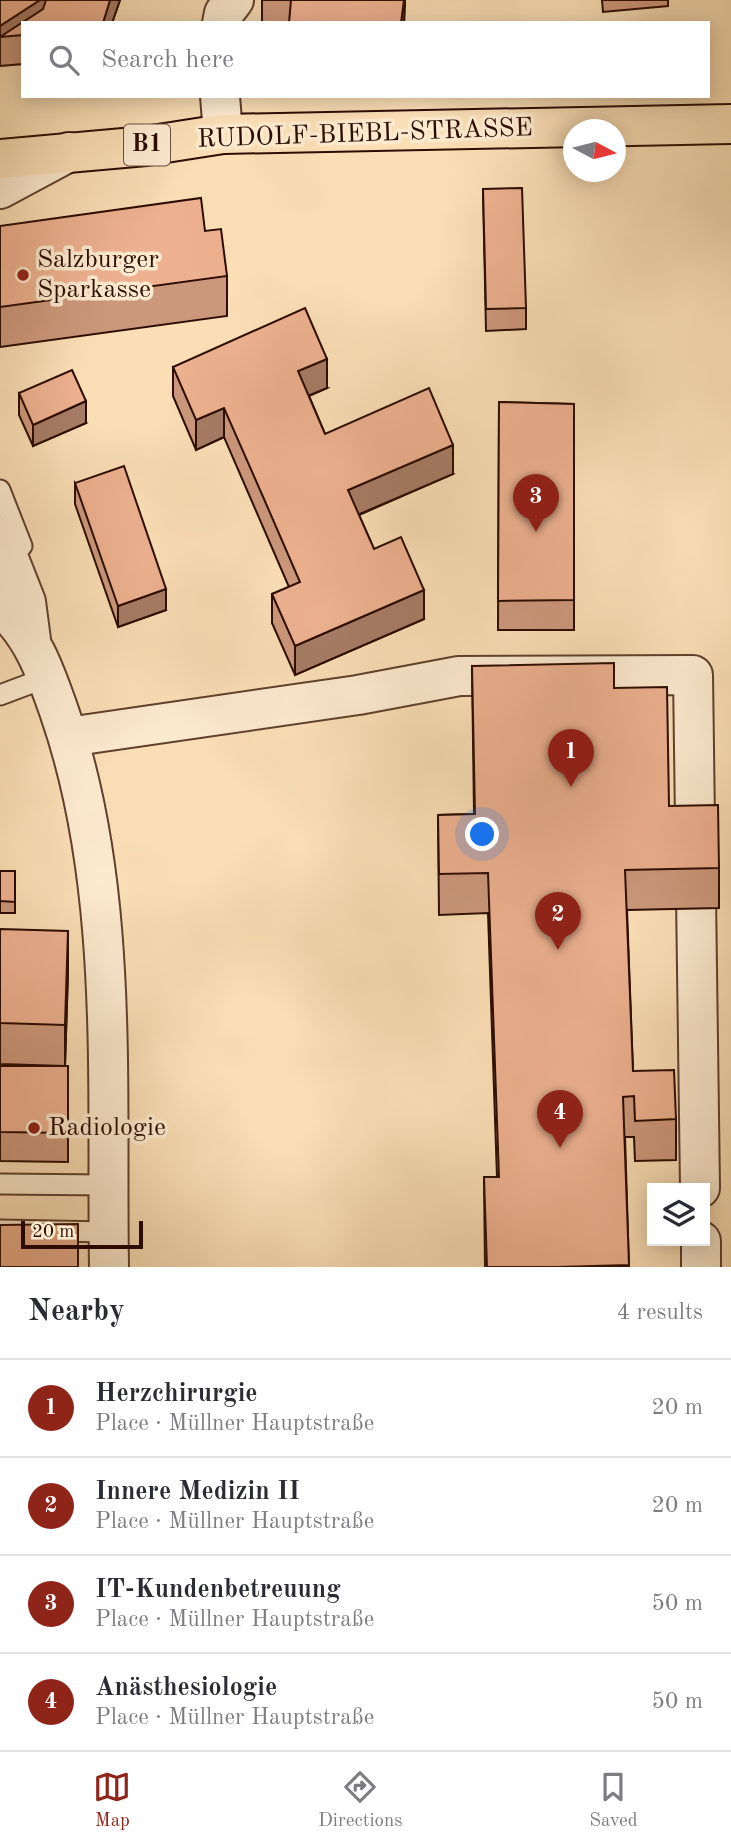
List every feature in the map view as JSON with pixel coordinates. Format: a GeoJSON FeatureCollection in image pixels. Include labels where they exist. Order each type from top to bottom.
{"type":"FeatureCollection","features":[{"type":"Feature","properties":{"kind":"main road","name":"RUDOLF-BIEBL-STRASSE"},"geometry":{"type":"LineString","coordinates":[[0,159],[146,146],[223,134],[731,124]]}},
{"type":"Feature","properties":{"kind":"street"},"geometry":{"type":"LineString","coordinates":[[222,21],[224,13],[233,0]]}},
{"type":"Feature","properties":{"kind":"street"},"geometry":{"type":"LineString","coordinates":[[220,98],[223,134]]}},
{"type":"Feature","properties":{"kind":"street"},"geometry":{"type":"LineString","coordinates":[[0,190],[71,151]]}},
{"type":"Feature","properties":{"kind":"street"},"geometry":{"type":"LineString","coordinates":[[0,536],[8,604],[31,640],[48,677],[68,737],[92,837],[104,928],[109,1249]]}},
{"type":"Feature","properties":{"kind":"street"},"geometry":{"type":"LineString","coordinates":[[68,737],[358,695],[459,676],[693,676],[700,1183]]}},
{"type":"Feature","properties":{"kind":"street"},"geometry":{"type":"LineString","coordinates":[[701,1246],[701,1267]]}},
{"type":"Feature","properties":{"kind":"lane"},"geometry":{"type":"LineString","coordinates":[[0,490],[26,555],[8,604]]}},
{"type":"Feature","properties":{"kind":"lane"},"geometry":{"type":"LineString","coordinates":[[0,695],[48,677]]}},
{"type":"Feature","properties":{"kind":"lane"},"geometry":{"type":"LineString","coordinates":[[0,1184],[108,1185]]}},
{"type":"Feature","properties":{"kind":"lane"},"geometry":{"type":"LineString","coordinates":[[0,1230],[109,1249]]}},
{"type":"Feature","properties":{"kind":"building"},"geometry":{"type":"Polygon","coordinates":[[[0,0],[40,0],[0,26],[0,0]]]}},
{"type":"Feature","properties":{"kind":"building"},"geometry":{"type":"Polygon","coordinates":[[[46,0],[110,0],[104,21],[25,21],[43,9],[46,0]]]}},
{"type":"Feature","properties":{"kind":"building"},"geometry":{"type":"Polygon","coordinates":[[[291,0],[404,0],[401,21],[289,21],[291,0]]]}},
{"type":"Feature","properties":{"kind":"building"},"geometry":{"type":"Polygon","coordinates":[[[21,23],[21,35],[0,37],[21,23]]]}},
{"type":"Feature","properties":{"kind":"building"},"geometry":{"type":"Polygon","coordinates":[[[522,188],[526,308],[486,309],[483,189],[522,188]]]}},
{"type":"Feature","properties":{"kind":"building"},"geometry":{"type":"Polygon","coordinates":[[[201,198],[205,231],[221,229],[227,276],[0,307],[0,226],[201,198]]]}},
{"type":"Feature","properties":{"kind":"building"},"geometry":{"type":"Polygon","coordinates":[[[305,308],[327,359],[298,371],[325,434],[429,388],[453,445],[348,490],[374,549],[401,537],[424,590],[295,646],[272,594],[300,582],[264,499],[224,408],[196,420],[173,367],[305,308]]]}},
{"type":"Feature","properties":{"kind":"building"},"geometry":{"type":"Polygon","coordinates":[[[72,370],[86,401],[33,425],[19,393],[72,370]]]}},
{"type":"Feature","properties":{"kind":"building"},"geometry":{"type":"Polygon","coordinates":[[[499,402],[574,404],[574,600],[498,601],[499,402]]]}},
{"type":"Feature","properties":{"kind":"building"},"geometry":{"type":"Polygon","coordinates":[[[124,466],[166,589],[118,606],[75,483],[124,466]]]}},
{"type":"Feature","properties":{"kind":"building"},"geometry":{"type":"Polygon","coordinates":[[[614,663],[614,688],[667,687],[669,806],[718,805],[719,868],[625,870],[633,1071],[674,1070],[676,1119],[635,1121],[634,1096],[623,1097],[629,1265],[487,1267],[484,1177],[499,1177],[488,873],[439,874],[438,815],[475,814],[472,666],[614,663]]]}},
{"type":"Feature","properties":{"kind":"building"},"geometry":{"type":"Polygon","coordinates":[[[0,871],[15,871],[15,902],[0,901],[0,871]]]}},
{"type":"Feature","properties":{"kind":"building"},"geometry":{"type":"Polygon","coordinates":[[[0,929],[68,931],[65,1025],[0,1023],[0,929]]]}},
{"type":"Feature","properties":{"kind":"building"},"geometry":{"type":"Polygon","coordinates":[[[0,1066],[68,1066],[68,1133],[0,1132],[0,1066]]]}},
{"type":"Feature","properties":{"kind":"building"},"geometry":{"type":"Polygon","coordinates":[[[78,1224],[78,1267],[0,1267],[0,1225],[78,1224]]]}},
{"type":"Feature","properties":{"kind":"place","name":"Salzburger Sparkasse"},"geometry":{"type":"Point","coordinates":[23,275]}},
{"type":"Feature","properties":{"kind":"place","name":"IT-Kundenbetreuung"},"geometry":{"type":"Point","coordinates":[536,532]}},
{"type":"Feature","properties":{"kind":"place","name":"Herzchirurgie"},"geometry":{"type":"Point","coordinates":[571,787]}},
{"type":"Feature","properties":{"kind":"place","name":"Innere Medizin II"},"geometry":{"type":"Point","coordinates":[558,950]}},
{"type":"Feature","properties":{"kind":"place","name":"Radiologie"},"geometry":{"type":"Point","coordinates":[34,1128]}},
{"type":"Feature","properties":{"kind":"place","name":"Anästhesiologie"},"geometry":{"type":"Point","coordinates":[560,1148]}}]}
